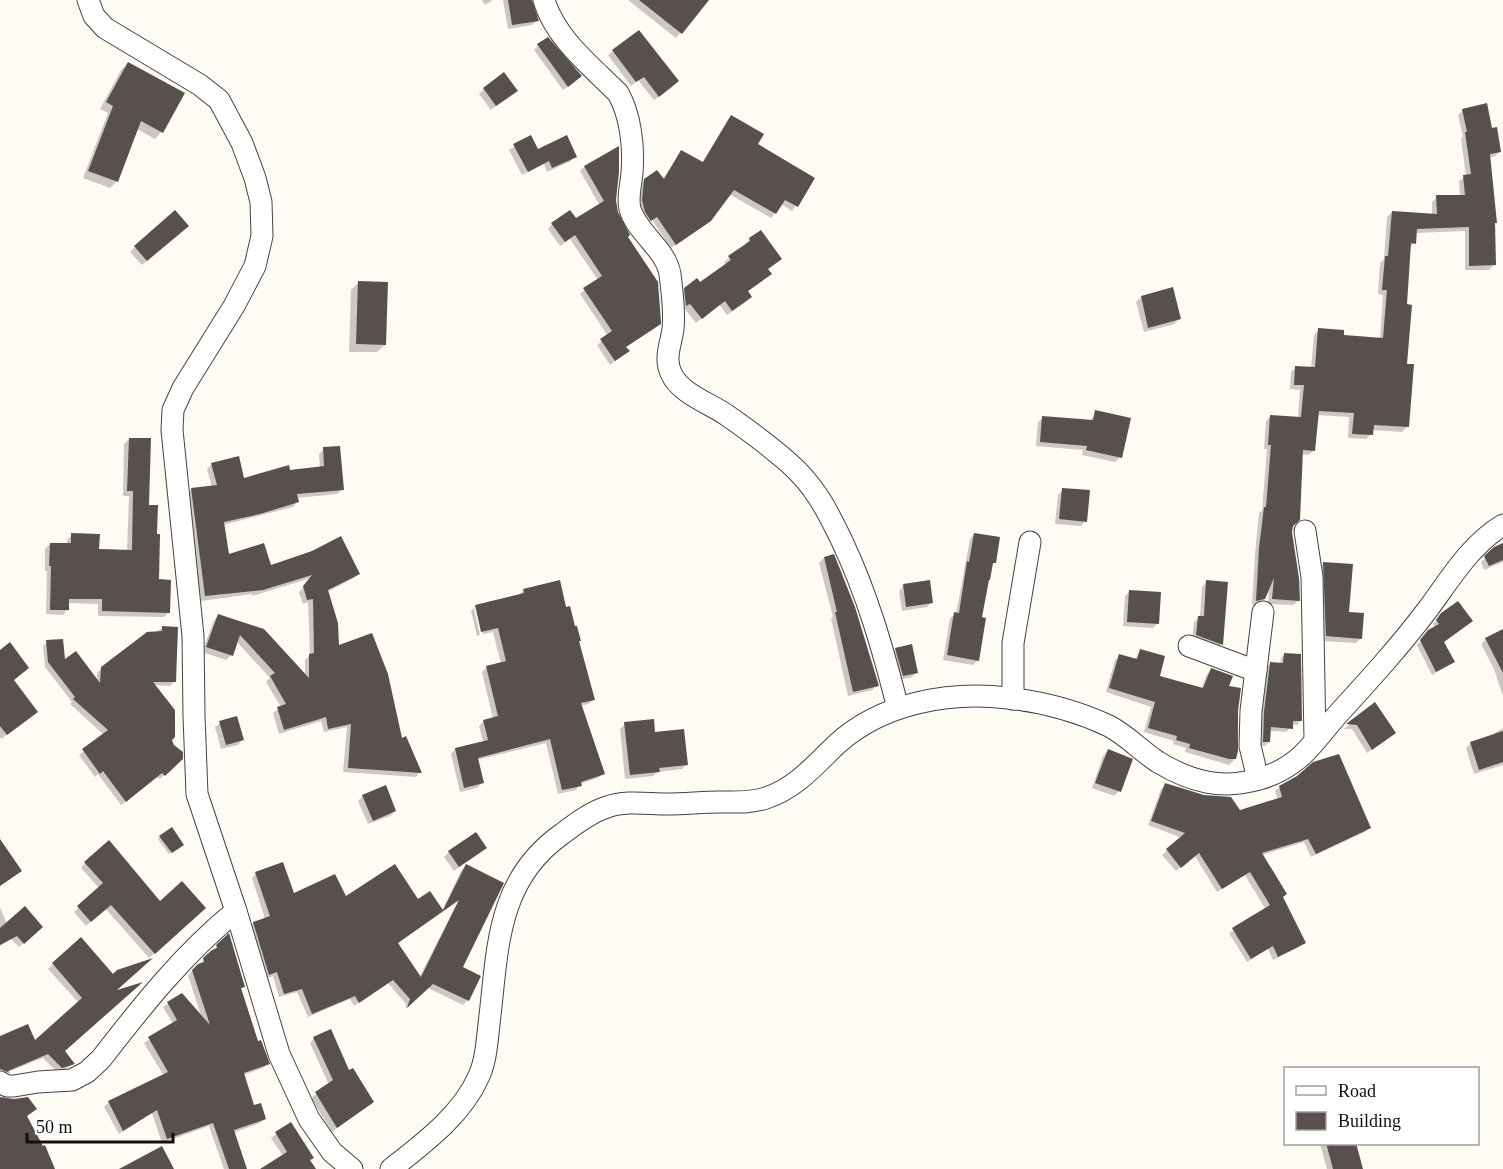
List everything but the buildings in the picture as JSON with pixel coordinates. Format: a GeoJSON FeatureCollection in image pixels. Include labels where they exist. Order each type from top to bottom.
{"type":"FeatureCollection","features":[{"type":"Feature","properties":{"kind":"street"},"geometry":{"type":"LineString","coordinates":[[88,0],[94,16],[105,28],[200,85],[219,100],[242,143],[261,202],[262,236],[255,266],[234,306],[183,387],[173,410],[172,430],[193,636],[197,794],[236,911],[279,1054],[309,1119],[332,1152],[352,1169]]}},
{"type":"Feature","properties":{"kind":"street"},"geometry":{"type":"LineString","coordinates":[[544,0],[547,12],[558,30],[618,93],[623,102],[628,118],[633,154],[629,192],[630,209],[638,226],[660,254],[669,270],[673,328],[667,356],[669,370],[675,382],[727,415],[789,462],[824,502],[855,569],[879,635],[898,708]]}},
{"type":"Feature","properties":{"kind":"street"},"geometry":{"type":"LineString","coordinates":[[391,1169],[426,1141],[468,1097],[478,1078],[487,1045],[498,943],[510,897],[531,862],[552,840],[593,813],[620,804],[684,804],[762,800],[795,783],[849,734],[866,722],[898,708],[936,700],[966,697],[1013,699],[1084,715],[1125,735],[1158,762],[1191,777],[1222,785],[1240,784],[1275,774],[1301,756],[1419,621],[1470,552],[1485,537],[1503,525]]}},
{"type":"Feature","properties":{"kind":"street"},"geometry":{"type":"LineString","coordinates":[[1305,531],[1312,577],[1315,740]]}},
{"type":"Feature","properties":{"kind":"street"},"geometry":{"type":"LineString","coordinates":[[1013,699],[1013,643],[1030,542]]}},
{"type":"Feature","properties":{"kind":"street"},"geometry":{"type":"LineString","coordinates":[[1258,779],[1250,746],[1251,711],[1263,612]]}},
{"type":"Feature","properties":{"kind":"street"},"geometry":{"type":"LineString","coordinates":[[1189,646],[1256,671]]}},
{"type":"Feature","properties":{"kind":"street"},"geometry":{"type":"LineString","coordinates":[[0,1082],[7,1086],[14,1086],[72,1080],[87,1072],[101,1059],[192,950],[206,935],[236,911]]}}]}
